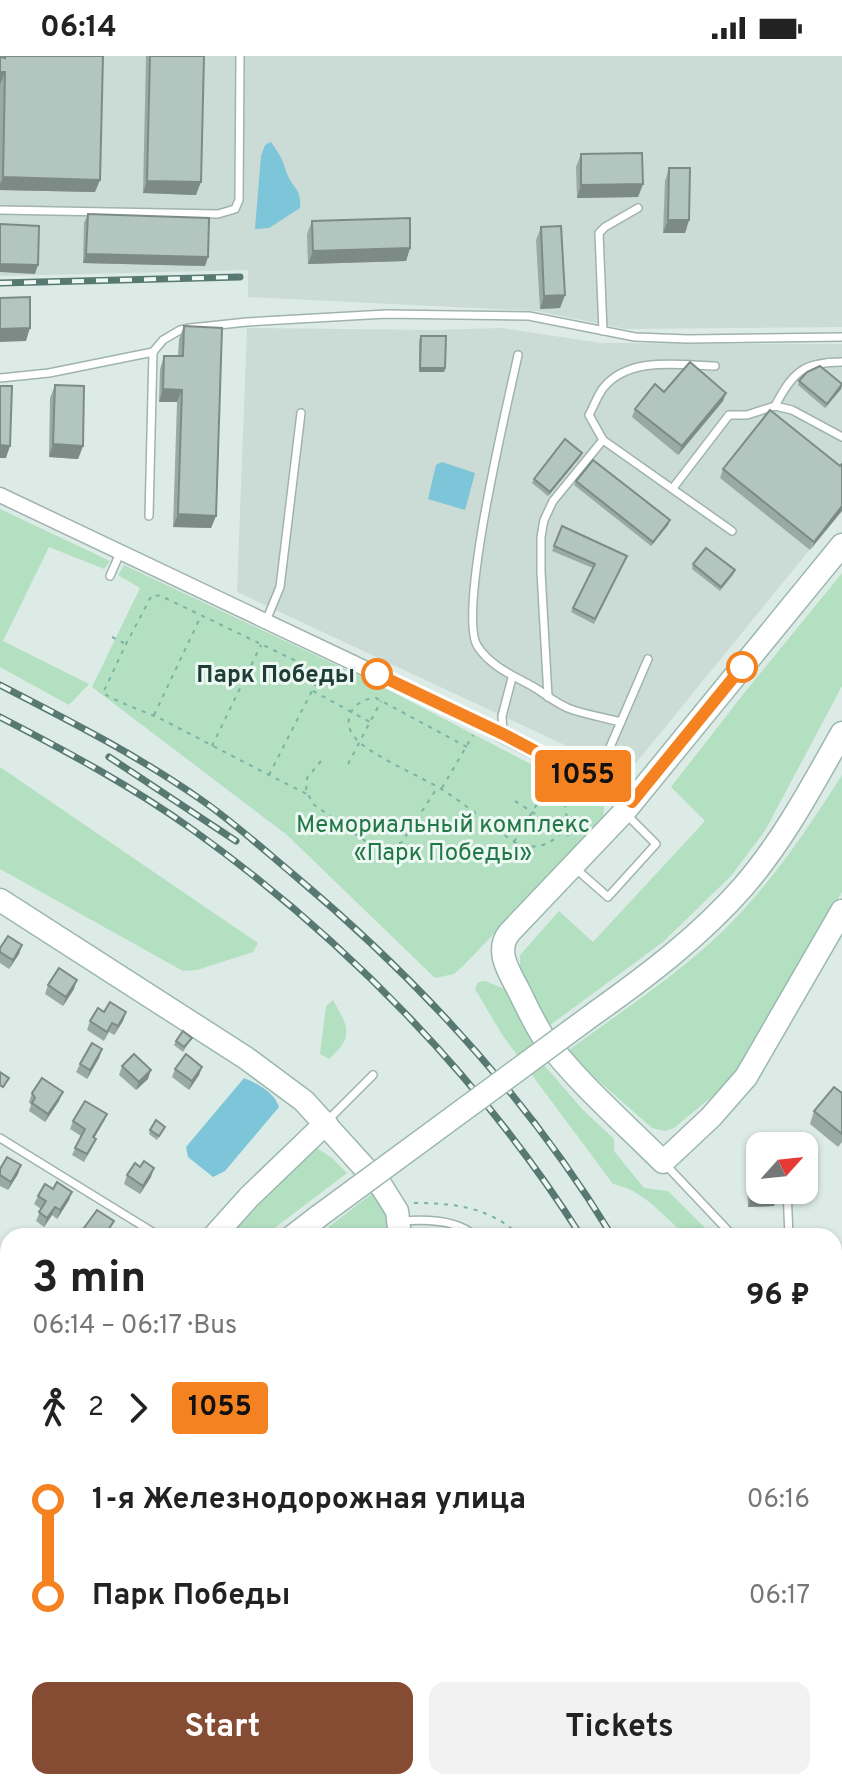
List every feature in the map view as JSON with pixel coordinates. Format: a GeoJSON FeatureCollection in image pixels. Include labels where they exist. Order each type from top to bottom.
{"type":"FeatureCollection","features":[{"type":"Feature","properties":{"kind":"street"},"geometry":{"type":"LineString","coordinates":[[0,495],[503,734],[595,782],[628,807]]}},
{"type":"Feature","properties":{"kind":"street"},"geometry":{"type":"LineString","coordinates":[[842,545],[628,807],[509,933],[503,942],[503,955],[544,1037],[569,1067],[663,1162],[711,1117],[746,1077],[842,911]]}},
{"type":"Feature","properties":{"kind":"street"},"geometry":{"type":"LineString","coordinates":[[303,1228],[673,954],[743,887],[800,808],[842,733]]}},
{"type":"Feature","properties":{"kind":"street"},"geometry":{"type":"LineString","coordinates":[[0,900],[246,1058],[304,1101],[382,1187],[402,1220]]}},
{"type":"Feature","properties":{"kind":"street"},"geometry":{"type":"LineString","coordinates":[[221,1228],[326,1123]]}},
{"type":"Feature","properties":{"kind":"lane"},"geometry":{"type":"LineString","coordinates":[[0,210],[218,214],[235,209],[239,200],[240,56]]}},
{"type":"Feature","properties":{"kind":"lane"},"geometry":{"type":"LineString","coordinates":[[603,331],[599,233],[638,208]]}},
{"type":"Feature","properties":{"kind":"lane"},"geometry":{"type":"LineString","coordinates":[[0,378],[49,373],[153,352],[170,335],[190,328],[362,315],[529,316],[635,337],[842,337]]}},
{"type":"Feature","properties":{"kind":"lane"},"geometry":{"type":"LineString","coordinates":[[149,516],[153,352]]}},
{"type":"Feature","properties":{"kind":"lane"},"geometry":{"type":"LineString","coordinates":[[518,355],[491,477],[477,561],[471,623],[477,647],[512,678],[535,688],[548,698],[571,709],[621,722]]}},
{"type":"Feature","properties":{"kind":"lane"},"geometry":{"type":"LineString","coordinates":[[775,406],[795,374],[808,365],[842,362]]}},
{"type":"Feature","properties":{"kind":"lane"},"geometry":{"type":"LineString","coordinates":[[715,366],[645,366],[628,371],[603,388],[589,415],[603,440],[732,531]]}},
{"type":"Feature","properties":{"kind":"lane"},"geometry":{"type":"LineString","coordinates":[[673,488],[729,415],[747,415],[775,406],[792,410],[842,437]]}},
{"type":"Feature","properties":{"kind":"lane"},"geometry":{"type":"LineString","coordinates":[[266,621],[279,594],[301,413]]}},
{"type":"Feature","properties":{"kind":"lane"},"geometry":{"type":"LineString","coordinates":[[548,698],[541,572],[544,520],[553,501],[603,440]]}},
{"type":"Feature","properties":{"kind":"lane"},"geometry":{"type":"LineString","coordinates":[[110,576],[120,553]]}},
{"type":"Feature","properties":{"kind":"lane"},"geometry":{"type":"LineString","coordinates":[[595,782],[648,659]]}},
{"type":"Feature","properties":{"kind":"lane"},"geometry":{"type":"LineString","coordinates":[[503,734],[502,716],[512,678]]}},
{"type":"Feature","properties":{"kind":"lane"},"geometry":{"type":"LineString","coordinates":[[574,867],[608,897],[656,844],[628,807]]}},
{"type":"Feature","properties":{"kind":"lane"},"geometry":{"type":"LineString","coordinates":[[326,1123],[373,1075]]}},
{"type":"Feature","properties":{"kind":"lane"},"geometry":{"type":"LineString","coordinates":[[0,1138],[146,1228]]}},
{"type":"Feature","properties":{"kind":"lane"},"geometry":{"type":"LineString","coordinates":[[663,1162],[725,1228]]}},
{"type":"Feature","properties":{"kind":"lane"},"geometry":{"type":"LineString","coordinates":[[788,1204],[789,1228]]}},
{"type":"Feature","properties":{"kind":"lane"},"geometry":{"type":"LineString","coordinates":[[402,1220],[436,1221],[467,1228]]}},
{"type":"Feature","properties":{"kind":"path"},"geometry":{"type":"LineString","coordinates":[[269,775],[312,691],[318,677],[317,671],[161,596],[152,595],[103,693],[307,794],[320,810],[371,845],[383,848],[402,842],[480,723]]}},
{"type":"Feature","properties":{"kind":"path"},"geometry":{"type":"LineString","coordinates":[[154,716],[201,615]]}},
{"type":"Feature","properties":{"kind":"path"},"geometry":{"type":"LineString","coordinates":[[112,637],[126,644]]}},
{"type":"Feature","properties":{"kind":"path"},"geometry":{"type":"LineString","coordinates":[[212,746],[261,644]]}},
{"type":"Feature","properties":{"kind":"path"},"geometry":{"type":"LineString","coordinates":[[312,691],[370,722]]}},
{"type":"Feature","properties":{"kind":"path"},"geometry":{"type":"LineString","coordinates":[[467,747],[381,701],[367,699],[350,711],[350,729],[360,743],[439,788],[514,842],[525,846],[550,842],[561,831],[567,815],[566,803],[550,783]]}},
{"type":"Feature","properties":{"kind":"path"},"geometry":{"type":"LineString","coordinates":[[348,764],[381,701]]}},
{"type":"Feature","properties":{"kind":"path"},"geometry":{"type":"LineString","coordinates":[[307,794],[307,778],[321,761]]}},
{"type":"Feature","properties":{"kind":"path"},"geometry":{"type":"LineString","coordinates":[[514,842],[561,765]]}},
{"type":"Feature","properties":{"kind":"path"},"geometry":{"type":"LineString","coordinates":[[515,801],[573,839]]}},
{"type":"Feature","properties":{"kind":"path"},"geometry":{"type":"LineString","coordinates":[[402,1220],[444,1203],[478,1209],[512,1228]]}},
{"type":"Feature","properties":{"kind":"shaded area"},"geometry":{"type":"Polygon","coordinates":[[[0,56],[842,56],[842,327],[625,329],[537,311],[248,297],[248,270],[0,276],[0,56]]]}},
{"type":"Feature","properties":{"kind":"shaded area"},"geometry":{"type":"Polygon","coordinates":[[[247,328],[501,328],[601,343],[842,344],[842,510],[627,774],[237,592],[247,328]]]}},
{"type":"Feature","properties":{"kind":"green space"},"geometry":{"type":"Polygon","coordinates":[[[0,509],[110,561],[104,569],[49,547],[3,641],[89,684],[69,705],[0,667],[0,509]]]}},
{"type":"Feature","properties":{"kind":"green space","name":"Мемориальный комплекс «Парк Победы»"},"geometry":{"type":"Polygon","coordinates":[[[124,565],[381,686],[598,799],[604,806],[603,821],[463,966],[454,974],[435,978],[287,835],[92,687],[140,588],[118,575],[124,565]]]}},
{"type":"Feature","properties":{"kind":"green space"},"geometry":{"type":"Polygon","coordinates":[[[842,573],[842,686],[766,829],[731,876],[663,942],[538,1034],[536,1006],[520,966],[520,955],[559,911],[593,942],[705,821],[671,787],[842,573]]]}},
{"type":"Feature","properties":{"kind":"green space"},"geometry":{"type":"Polygon","coordinates":[[[0,767],[258,943],[253,952],[197,970],[183,971],[0,869],[0,767]]]}},
{"type":"Feature","properties":{"kind":"green space"},"geometry":{"type":"Polygon","coordinates":[[[842,775],[842,892],[744,1064],[727,1084],[674,1128],[665,1131],[652,1128],[566,1052],[666,979],[724,930],[757,895],[787,856],[842,775]]]}},
{"type":"Feature","properties":{"kind":"green space"},"geometry":{"type":"Polygon","coordinates":[[[485,981],[507,990],[545,1066],[582,1109],[614,1139],[614,1151],[644,1188],[668,1191],[705,1228],[677,1228],[643,1198],[613,1184],[503,1036],[475,989],[478,982],[485,981]]]}},
{"type":"Feature","properties":{"kind":"green space"},"geometry":{"type":"Polygon","coordinates":[[[333,1000],[345,1024],[346,1037],[329,1059],[320,1054],[326,1006],[333,1000]]]}},
{"type":"Feature","properties":{"kind":"green space"},"geometry":{"type":"Polygon","coordinates":[[[314,1146],[347,1173],[275,1228],[237,1228],[314,1146]]]}},
{"type":"Feature","properties":{"kind":"green space"},"geometry":{"type":"Polygon","coordinates":[[[378,1189],[393,1228],[327,1228],[378,1189]]]}},
{"type":"Feature","properties":{"kind":"water"},"geometry":{"type":"Polygon","coordinates":[[[271,142],[298,192],[300,208],[269,228],[255,229],[261,156],[265,145],[271,142]]]}},
{"type":"Feature","properties":{"kind":"water"},"geometry":{"type":"Polygon","coordinates":[[[442,462],[475,473],[465,510],[428,499],[436,465],[442,462]]]}},
{"type":"Feature","properties":{"kind":"water"},"geometry":{"type":"Polygon","coordinates":[[[244,1078],[270,1093],[279,1107],[225,1171],[213,1177],[188,1157],[186,1147],[244,1078]]]}},
{"type":"Feature","properties":{"kind":"building"},"geometry":{"type":"Polygon","coordinates":[[[103,56],[100,180],[3,177],[5,72],[0,72],[0,57],[103,56]]]}},
{"type":"Feature","properties":{"kind":"building"},"geometry":{"type":"Polygon","coordinates":[[[150,56],[204,56],[201,182],[147,181],[150,56]]]}},
{"type":"Feature","properties":{"kind":"building"},"geometry":{"type":"Polygon","coordinates":[[[642,153],[643,184],[581,185],[581,154],[642,153]]]}},
{"type":"Feature","properties":{"kind":"building"},"geometry":{"type":"Polygon","coordinates":[[[669,168],[690,168],[689,220],[668,220],[669,168]]]}},
{"type":"Feature","properties":{"kind":"building"},"geometry":{"type":"Polygon","coordinates":[[[88,214],[209,218],[208,257],[86,254],[88,214]]]}},
{"type":"Feature","properties":{"kind":"building"},"geometry":{"type":"Polygon","coordinates":[[[410,218],[410,248],[313,251],[312,221],[410,218]]]}},
{"type":"Feature","properties":{"kind":"building"},"geometry":{"type":"Polygon","coordinates":[[[0,224],[39,226],[38,265],[0,264],[0,224]]]}},
{"type":"Feature","properties":{"kind":"building"},"geometry":{"type":"Polygon","coordinates":[[[561,226],[565,295],[544,296],[541,227],[561,226]]]}},
{"type":"Feature","properties":{"kind":"building"},"geometry":{"type":"Polygon","coordinates":[[[30,297],[30,328],[0,329],[0,298],[30,297]]]}},
{"type":"Feature","properties":{"kind":"building"},"geometry":{"type":"Polygon","coordinates":[[[184,326],[222,328],[216,516],[178,514],[182,390],[163,389],[164,356],[183,356],[184,326]]]}},
{"type":"Feature","properties":{"kind":"building"},"geometry":{"type":"Polygon","coordinates":[[[421,336],[446,336],[445,368],[420,368],[421,336]]]}},
{"type":"Feature","properties":{"kind":"building"},"geometry":{"type":"Polygon","coordinates":[[[690,362],[726,393],[682,446],[635,409],[655,384],[664,392],[690,362]]]}},
{"type":"Feature","properties":{"kind":"building"},"geometry":{"type":"Polygon","coordinates":[[[820,366],[842,384],[827,404],[799,381],[807,372],[820,366]]]}},
{"type":"Feature","properties":{"kind":"building"},"geometry":{"type":"Polygon","coordinates":[[[55,385],[84,386],[83,446],[53,444],[55,385]]]}},
{"type":"Feature","properties":{"kind":"building"},"geometry":{"type":"Polygon","coordinates":[[[0,386],[12,386],[10,446],[0,445],[0,386]]]}},
{"type":"Feature","properties":{"kind":"building"},"geometry":{"type":"Polygon","coordinates":[[[770,410],[840,466],[842,464],[842,506],[814,542],[723,469],[770,410]]]}},
{"type":"Feature","properties":{"kind":"building"},"geometry":{"type":"Polygon","coordinates":[[[565,439],[582,453],[550,492],[534,479],[565,439]]]}},
{"type":"Feature","properties":{"kind":"building"},"geometry":{"type":"Polygon","coordinates":[[[593,460],[670,520],[653,542],[576,481],[593,460]]]}},
{"type":"Feature","properties":{"kind":"building"},"geometry":{"type":"Polygon","coordinates":[[[562,526],[627,556],[595,619],[573,608],[595,564],[554,546],[562,526]]]}},
{"type":"Feature","properties":{"kind":"building"},"geometry":{"type":"Polygon","coordinates":[[[706,548],[735,570],[721,587],[693,564],[706,548]]]}},
{"type":"Feature","properties":{"kind":"building"},"geometry":{"type":"Polygon","coordinates":[[[8,936],[22,945],[13,960],[0,952],[8,936]]]}},
{"type":"Feature","properties":{"kind":"building"},"geometry":{"type":"Polygon","coordinates":[[[59,968],[77,980],[66,997],[48,985],[59,968]]]}},
{"type":"Feature","properties":{"kind":"building"},"geometry":{"type":"Polygon","coordinates":[[[110,1002],[126,1012],[118,1026],[112,1023],[107,1032],[90,1021],[98,1008],[104,1012],[110,1002]]]}},
{"type":"Feature","properties":{"kind":"building"},"geometry":{"type":"Polygon","coordinates":[[[183,1031],[192,1038],[184,1047],[176,1041],[183,1031]]]}},
{"type":"Feature","properties":{"kind":"building"},"geometry":{"type":"Polygon","coordinates":[[[92,1043],[102,1049],[90,1070],[80,1064],[92,1043]]]}},
{"type":"Feature","properties":{"kind":"building"},"geometry":{"type":"Polygon","coordinates":[[[134,1054],[151,1070],[139,1082],[122,1066],[134,1054]]]}},
{"type":"Feature","properties":{"kind":"building"},"geometry":{"type":"Polygon","coordinates":[[[186,1054],[202,1067],[192,1081],[175,1069],[186,1054]]]}},
{"type":"Feature","properties":{"kind":"building"},"geometry":{"type":"Polygon","coordinates":[[[0,1072],[9,1078],[3,1087],[0,1085],[0,1072]]]}},
{"type":"Feature","properties":{"kind":"building"},"geometry":{"type":"Polygon","coordinates":[[[42,1078],[63,1092],[48,1114],[32,1103],[35,1098],[32,1093],[42,1078]]]}},
{"type":"Feature","properties":{"kind":"building"},"geometry":{"type":"Polygon","coordinates":[[[834,1087],[842,1093],[842,1134],[814,1111],[834,1087]]]}},
{"type":"Feature","properties":{"kind":"building"},"geometry":{"type":"Polygon","coordinates":[[[85,1101],[107,1114],[87,1154],[75,1148],[85,1129],[73,1121],[85,1101]]]}},
{"type":"Feature","properties":{"kind":"building"},"geometry":{"type":"Polygon","coordinates":[[[156,1120],[165,1127],[159,1136],[150,1130],[156,1120]]]}},
{"type":"Feature","properties":{"kind":"building"},"geometry":{"type":"Polygon","coordinates":[[[7,1157],[21,1165],[11,1182],[0,1175],[7,1157]]]}},
{"type":"Feature","properties":{"kind":"building"},"geometry":{"type":"Polygon","coordinates":[[[144,1161],[154,1168],[143,1186],[127,1175],[135,1163],[140,1167],[144,1161]]]}},
{"type":"Feature","properties":{"kind":"building"},"geometry":{"type":"Polygon","coordinates":[[[57,1182],[72,1192],[60,1210],[55,1207],[47,1218],[39,1212],[46,1201],[38,1196],[45,1184],[53,1189],[57,1182]]]}},
{"type":"Feature","properties":{"kind":"building"},"geometry":{"type":"Polygon","coordinates":[[[97,1210],[114,1221],[109,1228],[84,1228],[97,1210]]]}},
{"type":"Feature","properties":{"kind":"railway"},"geometry":{"type":"LineString","coordinates":[[0,283],[240,277]]}},
{"type":"Feature","properties":{"kind":"railway"},"geometry":{"type":"LineString","coordinates":[[0,685],[127,753],[200,799],[340,914],[468,1042],[544,1136],[607,1228]]}},
{"type":"Feature","properties":{"kind":"railway"},"geometry":{"type":"LineString","coordinates":[[0,717],[99,770],[170,814],[304,917],[356,965],[454,1067],[500,1121],[576,1228]]}},
{"type":"Feature","properties":{"kind":"railway"},"geometry":{"type":"LineString","coordinates":[[109,757],[236,841]]}},
{"type":"Feature","properties":{"kind":"bus line","name":"1055"},"geometry":{"type":"LineString","coordinates":[[377,674],[503,734],[632,802],[742,667]]}},
{"type":"Feature","properties":{"kind":"place","name":"Парк Победы"},"geometry":{"type":"Point","coordinates":[377,674]}}]}
